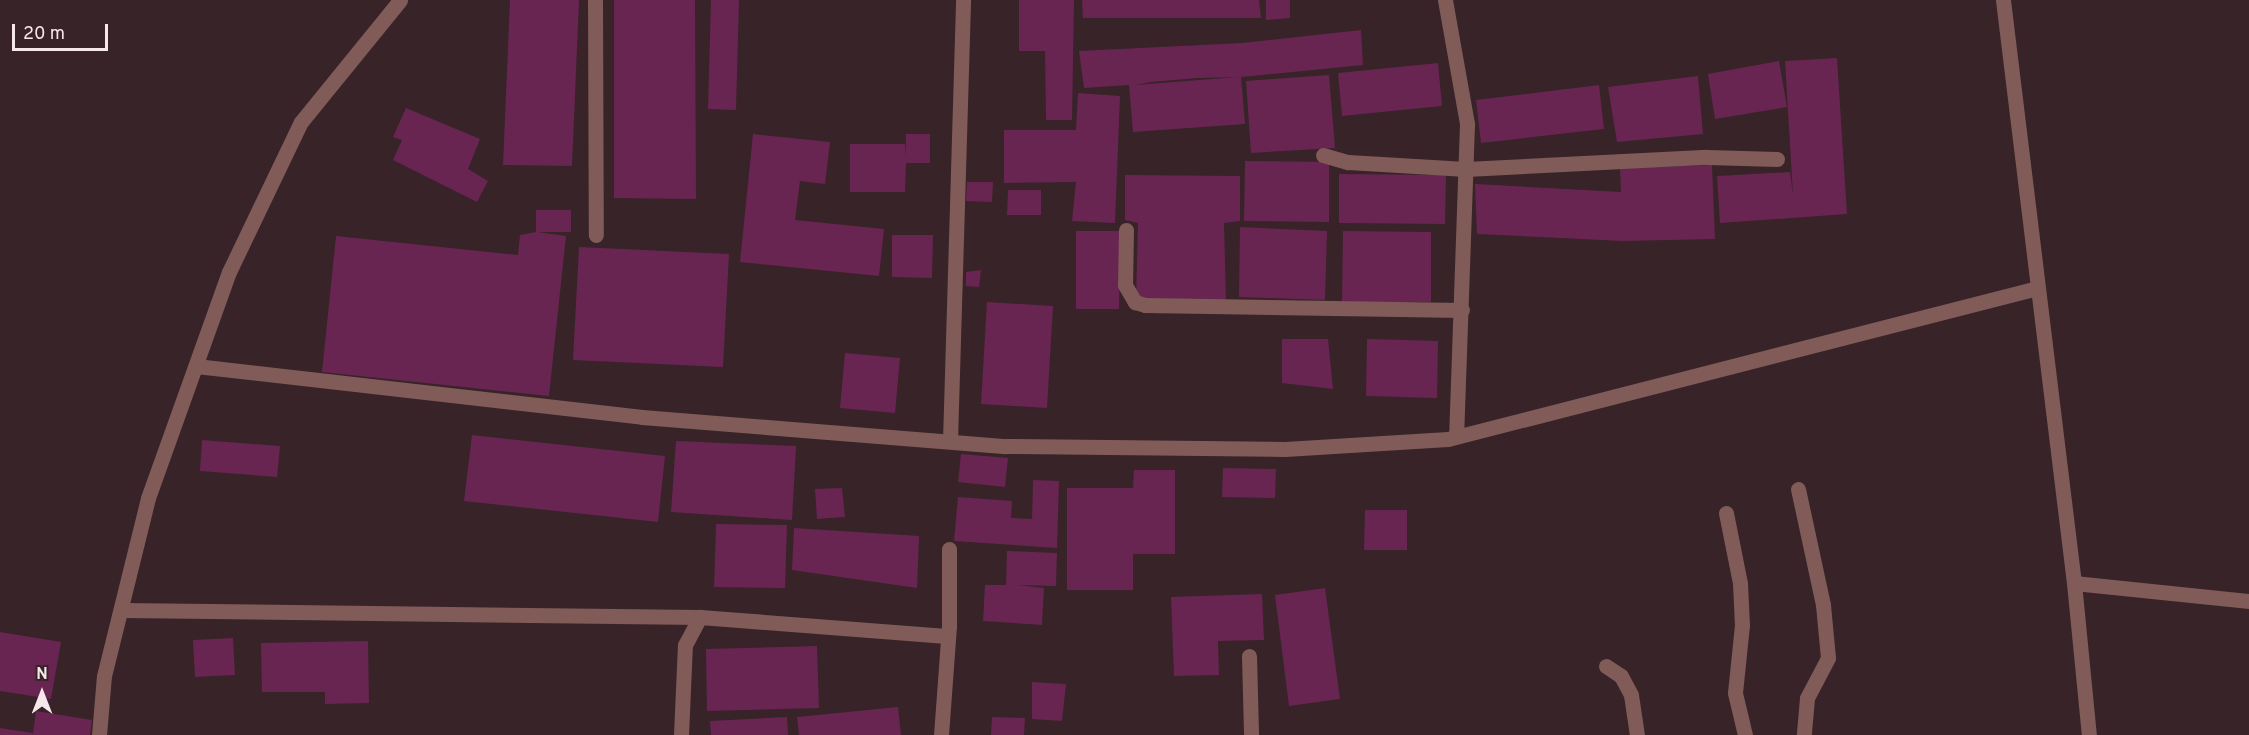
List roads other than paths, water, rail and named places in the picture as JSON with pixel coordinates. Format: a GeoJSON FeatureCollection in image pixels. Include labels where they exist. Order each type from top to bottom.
{"type":"FeatureCollection","features":[{"type":"Feature","properties":{"kind":"street"},"geometry":{"type":"LineString","coordinates":[[99,735],[104,676],[148,498],[229,272],[301,122],[400,0]]}},
{"type":"Feature","properties":{"kind":"street"},"geometry":{"type":"LineString","coordinates":[[595,0],[596,235]]}},
{"type":"Feature","properties":{"kind":"street"},"geometry":{"type":"LineString","coordinates":[[950,441],[963,0]]}},
{"type":"Feature","properties":{"kind":"street"},"geometry":{"type":"LineString","coordinates":[[1445,0],[1467,124],[1456,436]]}},
{"type":"Feature","properties":{"kind":"street"},"geometry":{"type":"LineString","coordinates":[[2003,0],[2074,583],[2089,735]]}},
{"type":"Feature","properties":{"kind":"street"},"geometry":{"type":"LineString","coordinates":[[1323,155],[1348,162],[1466,169],[1707,157],[1777,159]]}},
{"type":"Feature","properties":{"kind":"street"},"geometry":{"type":"LineString","coordinates":[[1126,230],[1125,285],[1135,302],[1144,305],[1462,310]]}},
{"type":"Feature","properties":{"kind":"street"},"geometry":{"type":"LineString","coordinates":[[196,366],[642,417],[1006,446],[1286,449],[1456,436],[2037,288]]}},
{"type":"Feature","properties":{"kind":"street"},"geometry":{"type":"LineString","coordinates":[[1798,489],[1823,605],[1828,658],[1808,698],[1803,735]]}},
{"type":"Feature","properties":{"kind":"street"},"geometry":{"type":"LineString","coordinates":[[1726,513],[1740,583],[1742,625],[1735,693],[1745,735]]}},
{"type":"Feature","properties":{"kind":"street"},"geometry":{"type":"LineString","coordinates":[[940,735],[949,549]]}},
{"type":"Feature","properties":{"kind":"street"},"geometry":{"type":"LineString","coordinates":[[2074,583],[2249,601]]}},
{"type":"Feature","properties":{"kind":"street"},"geometry":{"type":"LineString","coordinates":[[121,610],[700,617],[946,636]]}},
{"type":"Feature","properties":{"kind":"street"},"geometry":{"type":"LineString","coordinates":[[681,735],[686,645],[700,617]]}},
{"type":"Feature","properties":{"kind":"street"},"geometry":{"type":"LineString","coordinates":[[1249,656],[1251,735]]}},
{"type":"Feature","properties":{"kind":"street"},"geometry":{"type":"LineString","coordinates":[[1606,666],[1621,676],[1631,695],[1637,735]]}}]}
